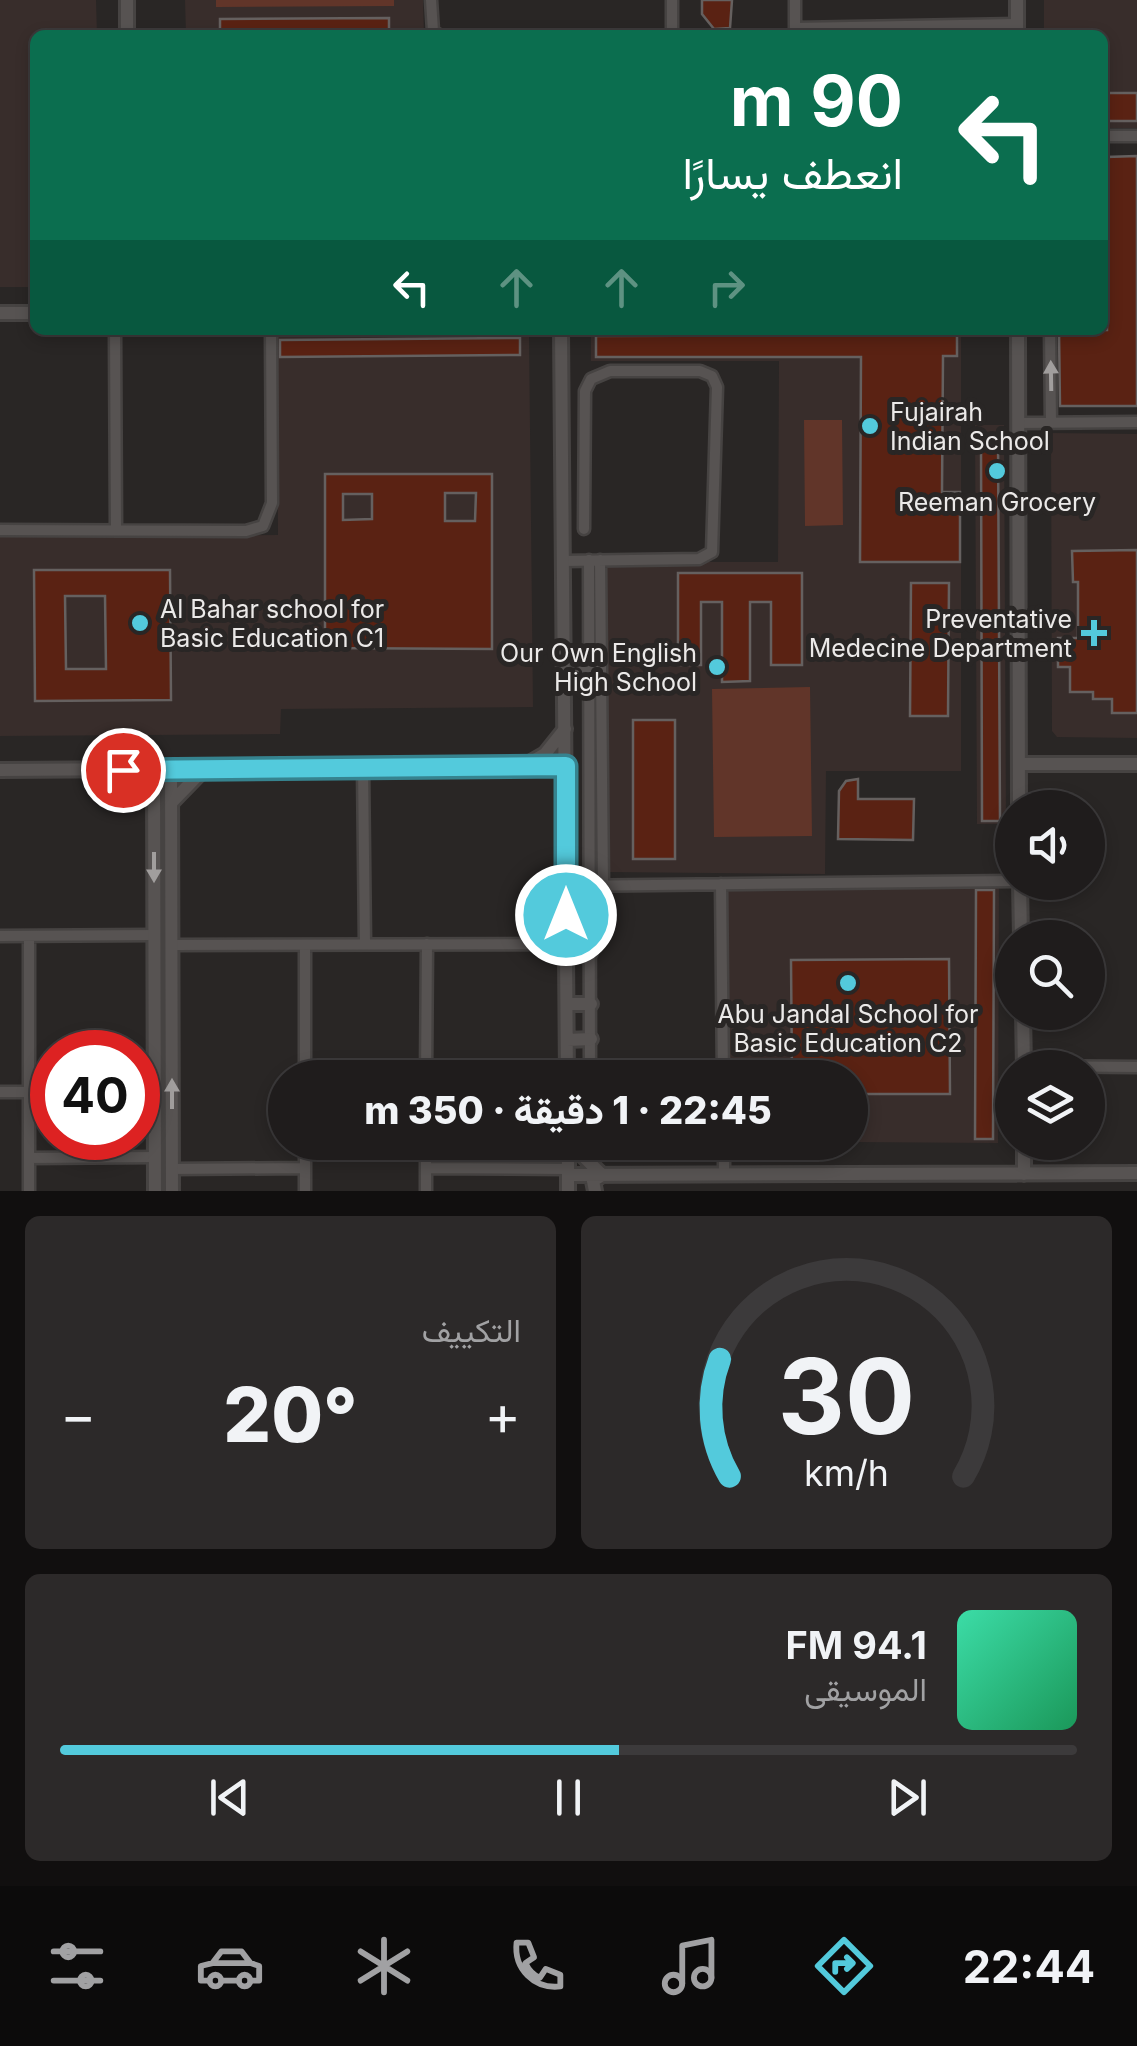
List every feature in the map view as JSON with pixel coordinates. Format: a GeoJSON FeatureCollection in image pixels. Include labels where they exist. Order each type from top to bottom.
{"type":"FeatureCollection","features":[{"type":"Feature","properties":{"kind":"street"},"geometry":{"type":"LineString","coordinates":[[127,0],[127,30]]}},
{"type":"Feature","properties":{"kind":"street"},"geometry":{"type":"LineString","coordinates":[[431,0],[433,30]]}},
{"type":"Feature","properties":{"kind":"street"},"geometry":{"type":"LineString","coordinates":[[672,0],[672,30]]}},
{"type":"Feature","properties":{"kind":"street"},"geometry":{"type":"LineString","coordinates":[[795,0],[795,30]]}},
{"type":"Feature","properties":{"kind":"street"},"geometry":{"type":"LineString","coordinates":[[1017,0],[1017,30]]}},
{"type":"Feature","properties":{"kind":"street"},"geometry":{"type":"LineString","coordinates":[[1108,136],[1137,136]]}},
{"type":"Feature","properties":{"kind":"street"},"geometry":{"type":"LineString","coordinates":[[0,314],[30,313]]}},
{"type":"Feature","properties":{"kind":"street"},"geometry":{"type":"LineString","coordinates":[[115,335],[116,530]]}},
{"type":"Feature","properties":{"kind":"street"},"geometry":{"type":"LineString","coordinates":[[0,530],[246,531],[265,524],[272,503],[271,335]]}},
{"type":"Feature","properties":{"kind":"street"},"geometry":{"type":"LineString","coordinates":[[561,335],[567,1060]]}},
{"type":"Feature","properties":{"kind":"street"},"geometry":{"type":"LineString","coordinates":[[1008,335],[1018,358]]}},
{"type":"Feature","properties":{"kind":"street"},"geometry":{"type":"LineString","coordinates":[[1018,335],[1019,790]]}},
{"type":"Feature","properties":{"kind":"street"},"geometry":{"type":"LineString","coordinates":[[1050,335],[1051,422]]}},
{"type":"Feature","properties":{"kind":"street"},"geometry":{"type":"LineString","coordinates":[[564,560],[699,559],[712,552],[717,387],[704,372],[610,371],[591,378],[585,400],[584,529]]}},
{"type":"Feature","properties":{"kind":"street"},"geometry":{"type":"LineString","coordinates":[[562,398],[585,400]]}},
{"type":"Feature","properties":{"kind":"street"},"geometry":{"type":"LineString","coordinates":[[1018,423],[1137,422]]}},
{"type":"Feature","properties":{"kind":"street"},"geometry":{"type":"LineString","coordinates":[[590,1060],[594,560]]}},
{"type":"Feature","properties":{"kind":"street"},"geometry":{"type":"LineString","coordinates":[[565,672],[595,672]]}},
{"type":"Feature","properties":{"kind":"street"},"geometry":{"type":"LineString","coordinates":[[595,672],[604,886]]}},
{"type":"Feature","properties":{"kind":"street"},"geometry":{"type":"LineString","coordinates":[[524,766],[545,754],[565,729]]}},
{"type":"Feature","properties":{"kind":"street"},"geometry":{"type":"LineString","coordinates":[[1019,764],[1137,764]]}},
{"type":"Feature","properties":{"kind":"street"},"geometry":{"type":"LineString","coordinates":[[524,766],[550,774],[562,786],[566,802]]}},
{"type":"Feature","properties":{"kind":"street"},"geometry":{"type":"LineString","coordinates":[[0,770],[566,766]]}},
{"type":"Feature","properties":{"kind":"street"},"geometry":{"type":"LineString","coordinates":[[363,767],[365,944]]}},
{"type":"Feature","properties":{"kind":"street"},"geometry":{"type":"LineString","coordinates":[[171,802],[204,769]]}},
{"type":"Feature","properties":{"kind":"street"},"geometry":{"type":"LineString","coordinates":[[123,770],[154,802]]}},
{"type":"Feature","properties":{"kind":"street"},"geometry":{"type":"LineString","coordinates":[[154,770],[154,1030]]}},
{"type":"Feature","properties":{"kind":"street"},"geometry":{"type":"LineString","coordinates":[[171,770],[172,1191]]}},
{"type":"Feature","properties":{"kind":"street"},"geometry":{"type":"LineString","coordinates":[[566,886],[995,882]]}},
{"type":"Feature","properties":{"kind":"street"},"geometry":{"type":"LineString","coordinates":[[721,884],[723,1060]]}},
{"type":"Feature","properties":{"kind":"street"},"geometry":{"type":"LineString","coordinates":[[0,936],[154,936]]}},
{"type":"Feature","properties":{"kind":"street"},"geometry":{"type":"LineString","coordinates":[[29,936],[29,1191]]}},
{"type":"Feature","properties":{"kind":"street"},"geometry":{"type":"LineString","coordinates":[[172,945],[426,944],[566,949],[590,954]]}},
{"type":"Feature","properties":{"kind":"street"},"geometry":{"type":"LineString","coordinates":[[426,944],[426,1060]]}},
{"type":"Feature","properties":{"kind":"street"},"geometry":{"type":"LineString","coordinates":[[305,1060],[306,945]]}},
{"type":"Feature","properties":{"kind":"street"},"geometry":{"type":"LineString","coordinates":[[567,1004],[591,1004]]}},
{"type":"Feature","properties":{"kind":"street"},"geometry":{"type":"LineString","coordinates":[[567,1040],[591,1040]]}},
{"type":"Feature","properties":{"kind":"street"},"geometry":{"type":"LineString","coordinates":[[1105,1068],[1137,1068]]}},
{"type":"Feature","properties":{"kind":"street"},"geometry":{"type":"LineString","coordinates":[[0,1092],[29,1092]]}},
{"type":"Feature","properties":{"kind":"street"},"geometry":{"type":"LineString","coordinates":[[155,1160],[155,1191]]}},
{"type":"Feature","properties":{"kind":"street"},"geometry":{"type":"LineString","coordinates":[[305,1160],[305,1191]]}},
{"type":"Feature","properties":{"kind":"street"},"geometry":{"type":"LineString","coordinates":[[426,1160],[426,1191]]}},
{"type":"Feature","properties":{"kind":"street"},"geometry":{"type":"LineString","coordinates":[[568,1160],[568,1191]]}},
{"type":"Feature","properties":{"kind":"street"},"geometry":{"type":"LineString","coordinates":[[587,1160],[602,1175]]}},
{"type":"Feature","properties":{"kind":"street"},"geometry":{"type":"LineString","coordinates":[[724,1160],[724,1174]]}},
{"type":"Feature","properties":{"kind":"street"},"geometry":{"type":"LineString","coordinates":[[1024,1160],[1024,1174]]}},
{"type":"Feature","properties":{"kind":"street"},"geometry":{"type":"LineString","coordinates":[[172,1169],[305,1168]]}},
{"type":"Feature","properties":{"kind":"street"},"geometry":{"type":"LineString","coordinates":[[426,1168],[602,1175],[1137,1174]]}},
{"type":"Feature","properties":{"kind":"street"},"geometry":{"type":"LineString","coordinates":[[595,1191],[593,1181],[602,1175]]}},
{"type":"Feature","properties":{"kind":"shaded area"},"geometry":{"type":"Polygon","coordinates":[[[0,0],[96,0],[97,30],[30,30],[30,287],[0,287],[0,0]]]}},
{"type":"Feature","properties":{"kind":"shaded area"},"geometry":{"type":"Polygon","coordinates":[[[185,0],[423,0],[424,30],[186,30],[185,0]]]}},
{"type":"Feature","properties":{"kind":"shaded area"},"geometry":{"type":"Polygon","coordinates":[[[216,0],[394,0],[394,6],[216,7],[216,0]]]}},
{"type":"Feature","properties":{"kind":"shaded area"},"geometry":{"type":"Polygon","coordinates":[[[1044,0],[1137,0],[1137,128],[1108,128],[1108,30],[1044,30],[1044,0]]]}},
{"type":"Feature","properties":{"kind":"shaded area"},"geometry":{"type":"Polygon","coordinates":[[[529,335],[533,707],[281,709],[280,734],[0,736],[0,537],[278,535],[277,337],[529,335]]]}},
{"type":"Feature","properties":{"kind":"shaded area"},"geometry":{"type":"Polygon","coordinates":[[[591,335],[961,335],[961,771],[826,771],[825,874],[607,872],[607,562],[778,562],[779,361],[591,361],[591,335]]]}},
{"type":"Feature","properties":{"kind":"shaded area"},"geometry":{"type":"Polygon","coordinates":[[[804,420],[842,420],[843,525],[805,526],[804,420]]]}},
{"type":"Feature","properties":{"kind":"shaded area"},"geometry":{"type":"Polygon","coordinates":[[[975,425],[1004,425],[1006,790],[995,790],[995,824],[977,824],[975,425]]]}},
{"type":"Feature","properties":{"kind":"shaded area","name":"Preventative Medecine Department"},"geometry":{"type":"Polygon","coordinates":[[[1051,433],[1137,434],[1137,738],[1057,737],[1052,731],[1051,433]]]}},
{"type":"Feature","properties":{"kind":"shaded area"},"geometry":{"type":"Polygon","coordinates":[[[810,687],[812,836],[714,837],[712,689],[810,687]]]}},
{"type":"Feature","properties":{"kind":"shaded area","name":"Abu Jandal School for Basic Education C2"},"geometry":{"type":"Polygon","coordinates":[[[970,883],[995,883],[995,900],[999,900],[999,920],[995,920],[995,1030],[998,1030],[995,1143],[868,1142],[868,1060],[728,1060],[726,889],[968,888],[970,883]]]}},
{"type":"Feature","properties":{"kind":"building"},"geometry":{"type":"Polygon","coordinates":[[[702,0],[732,0],[730,28],[714,29],[702,14],[702,0]]]}},
{"type":"Feature","properties":{"kind":"building"},"geometry":{"type":"Polygon","coordinates":[[[389,18],[389,30],[220,30],[220,19],[389,18]]]}},
{"type":"Feature","properties":{"kind":"building"},"geometry":{"type":"Polygon","coordinates":[[[1108,93],[1137,93],[1137,121],[1108,121],[1108,93]]]}},
{"type":"Feature","properties":{"kind":"building"},"geometry":{"type":"Polygon","coordinates":[[[1137,156],[1137,406],[1060,406],[1059,335],[1108,335],[1108,157],[1137,156]]]}},
{"type":"Feature","properties":{"kind":"building"},"geometry":{"type":"Polygon","coordinates":[[[957,335],[957,356],[943,356],[942,492],[960,492],[960,562],[860,562],[861,357],[596,357],[596,336],[957,335]]]}},
{"type":"Feature","properties":{"kind":"building"},"geometry":{"type":"Polygon","coordinates":[[[520,338],[520,355],[280,357],[280,340],[520,338]]]}},
{"type":"Feature","properties":{"kind":"building"},"geometry":{"type":"Polygon","coordinates":[[[981,435],[998,435],[1000,790],[995,790],[995,821],[982,821],[981,435]]]}},
{"type":"Feature","properties":{"kind":"building"},"geometry":{"type":"Polygon","coordinates":[[[325,474],[492,474],[492,649],[325,648],[325,474]],[[445,493],[445,521],[475,521],[476,493],[445,493]],[[343,494],[343,520],[372,519],[372,494],[343,494]]]}},
{"type":"Feature","properties":{"kind":"building"},"geometry":{"type":"Polygon","coordinates":[[[1137,550],[1137,713],[1112,713],[1112,699],[1093,699],[1093,692],[1070,692],[1070,667],[1058,667],[1058,638],[1078,638],[1078,582],[1073,582],[1072,551],[1137,550]]]}},
{"type":"Feature","properties":{"kind":"building"},"geometry":{"type":"Polygon","coordinates":[[[34,570],[170,570],[171,700],[35,701],[34,570]],[[65,596],[66,669],[106,669],[105,596],[65,596]]]}},
{"type":"Feature","properties":{"kind":"building"},"geometry":{"type":"Polygon","coordinates":[[[678,573],[802,573],[802,665],[771,665],[771,602],[750,602],[750,681],[722,682],[722,602],[701,602],[701,665],[678,665],[678,573]]]}},
{"type":"Feature","properties":{"kind":"building"},"geometry":{"type":"Polygon","coordinates":[[[911,583],[949,583],[948,716],[910,716],[911,583]]]}},
{"type":"Feature","properties":{"kind":"building"},"geometry":{"type":"Polygon","coordinates":[[[633,720],[675,720],[675,859],[633,859],[633,720]]]}},
{"type":"Feature","properties":{"kind":"building"},"geometry":{"type":"Polygon","coordinates":[[[858,779],[858,799],[914,799],[913,840],[838,839],[839,791],[846,781],[858,779]]]}},
{"type":"Feature","properties":{"kind":"building"},"geometry":{"type":"Polygon","coordinates":[[[976,890],[994,890],[993,1139],[975,1139],[976,890]]]}},
{"type":"Feature","properties":{"kind":"building"},"geometry":{"type":"Polygon","coordinates":[[[949,959],[950,1094],[868,1094],[868,1060],[792,1060],[791,960],[949,959]]]}},
{"type":"Feature","properties":{"kind":"place","name":"Fujairah Indian School"},"geometry":{"type":"Point","coordinates":[870,426]}},
{"type":"Feature","properties":{"kind":"place","name":"Reeman Grocery"},"geometry":{"type":"Point","coordinates":[997,471]}},
{"type":"Feature","properties":{"kind":"place","name":"Al Bahar school for Basic Education C1"},"geometry":{"type":"Point","coordinates":[140,623]}},
{"type":"Feature","properties":{"kind":"place","name":"Preventative Medecine Department"},"geometry":{"type":"Point","coordinates":[1094,633]}},
{"type":"Feature","properties":{"kind":"place","name":"Our Own English High School"},"geometry":{"type":"Point","coordinates":[717,667]}},
{"type":"Feature","properties":{"kind":"place","name":"Abu Jandal School for Basic Education C2"},"geometry":{"type":"Point","coordinates":[848,983]}},
{"type":"Feature","properties":{"kind":"route"},"geometry":{"type":"LineString","coordinates":[[123,770],[566,766],[566,915]]}}]}
